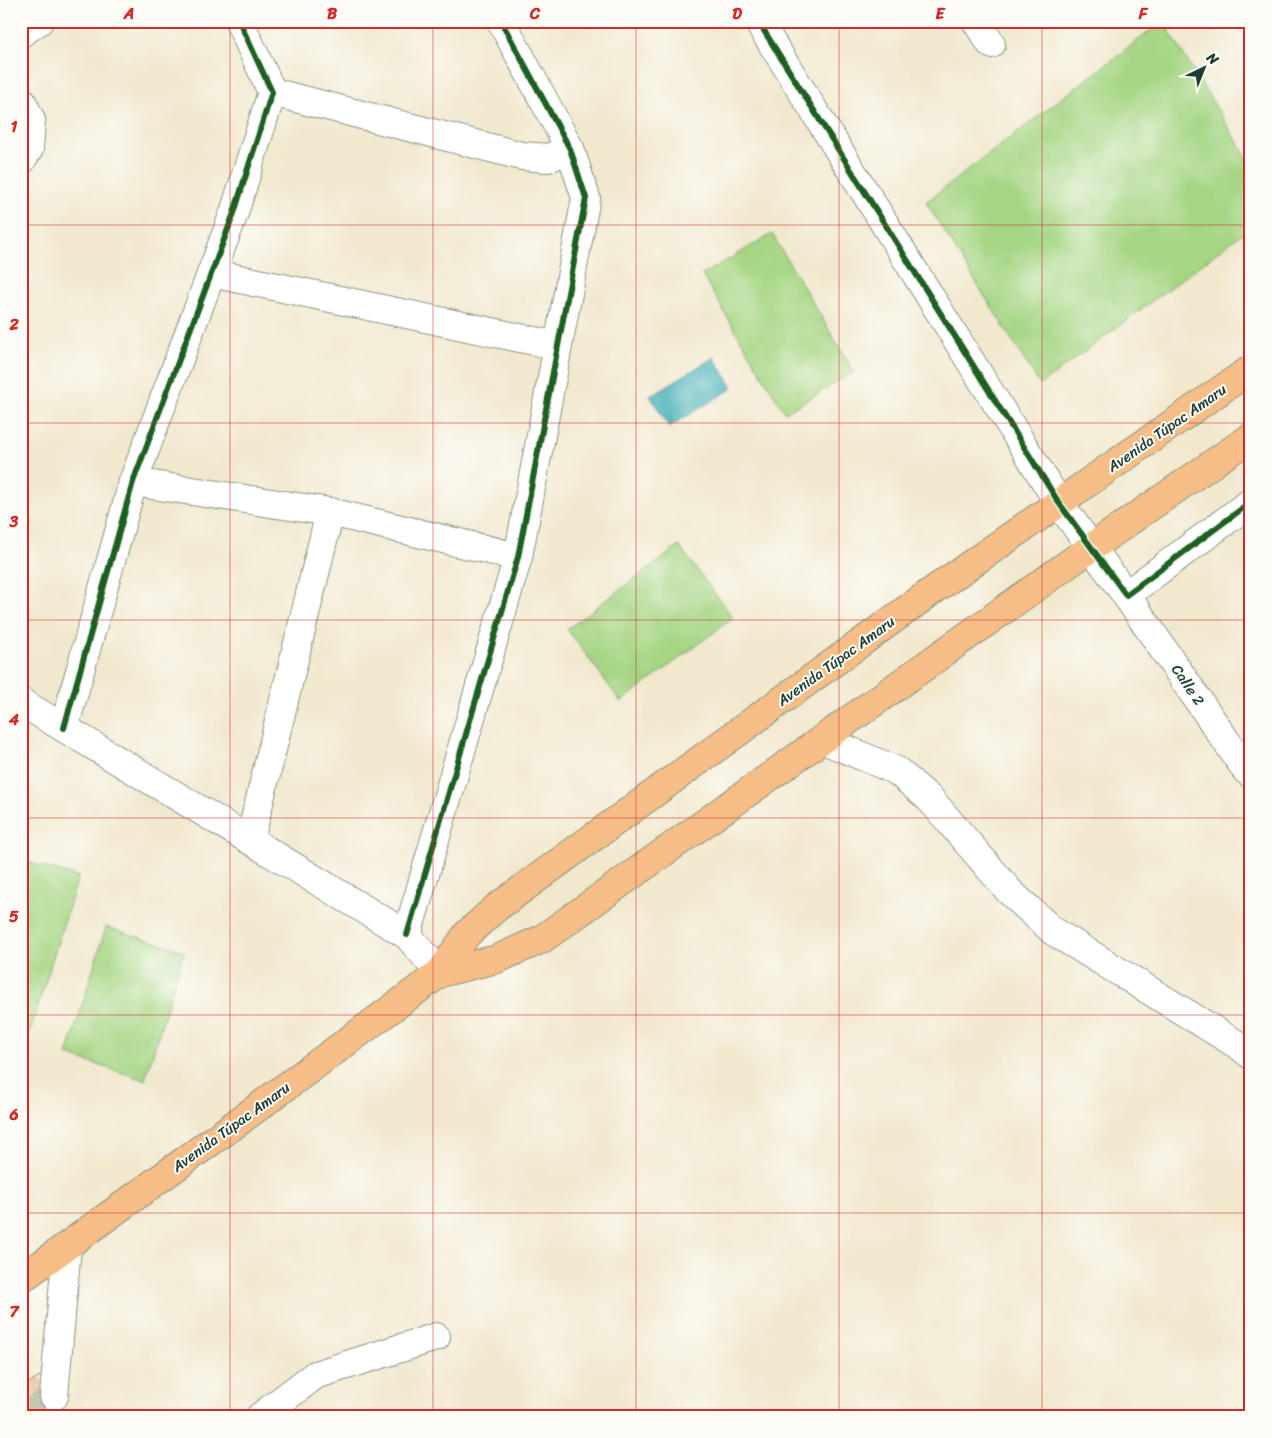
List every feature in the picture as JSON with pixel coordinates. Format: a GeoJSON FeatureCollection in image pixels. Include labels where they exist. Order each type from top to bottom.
{"type":"FeatureCollection","features":[{"type":"Feature","properties":{"kind":"highway","name":"Avenida Túpac Amaru"},"geometry":{"type":"LineString","coordinates":[[21,1279],[440,973],[467,934],[496,908],[928,594],[1251,369]]}},
{"type":"Feature","properties":{"kind":"highway","name":"Avenida Túpac Amaru"},"geometry":{"type":"LineString","coordinates":[[440,973],[498,959],[542,939],[1251,436]]}},
{"type":"Feature","properties":{"kind":"street"},"geometry":{"type":"LineString","coordinates":[[21,33],[39,21]]}},
{"type":"Feature","properties":{"kind":"street"},"geometry":{"type":"LineString","coordinates":[[64,728],[133,482],[234,213],[272,92],[238,21]]}},
{"type":"Feature","properties":{"kind":"street"},"geometry":{"type":"LineString","coordinates":[[407,935],[518,557],[586,198],[570,149],[501,21]]}},
{"type":"Feature","properties":{"kind":"street","name":"Calle 2"},"geometry":{"type":"LineString","coordinates":[[758,21],[1059,503],[1251,774]]}},
{"type":"Feature","properties":{"kind":"street"},"geometry":{"type":"LineString","coordinates":[[976,21],[991,44]]}},
{"type":"Feature","properties":{"kind":"street"},"geometry":{"type":"LineString","coordinates":[[272,92],[522,156],[548,158],[570,149]]}},
{"type":"Feature","properties":{"kind":"street"},"geometry":{"type":"LineString","coordinates":[[21,100],[31,120],[28,149],[21,161]]}},
{"type":"Feature","properties":{"kind":"street"},"geometry":{"type":"LineString","coordinates":[[211,273],[558,346]]}},
{"type":"Feature","properties":{"kind":"street"},"geometry":{"type":"LineString","coordinates":[[133,482],[330,512],[518,557]]}},
{"type":"Feature","properties":{"kind":"street"},"geometry":{"type":"LineString","coordinates":[[1126,595],[1251,502]]}},
{"type":"Feature","properties":{"kind":"street"},"geometry":{"type":"LineString","coordinates":[[250,840],[330,512]]}},
{"type":"Feature","properties":{"kind":"street"},"geometry":{"type":"LineString","coordinates":[[21,702],[407,935],[440,973]]}},
{"type":"Feature","properties":{"kind":"street"},"geometry":{"type":"LineString","coordinates":[[822,739],[897,771],[930,799],[1010,892],[1052,931],[1241,1047],[1251,1055]]}},
{"type":"Feature","properties":{"kind":"street"},"geometry":{"type":"LineString","coordinates":[[54,1396],[67,1246]]}},
{"type":"Feature","properties":{"kind":"street"},"geometry":{"type":"LineString","coordinates":[[260,1417],[314,1375],[436,1337]]}},
{"type":"Feature","properties":{"kind":"green space"},"geometry":{"type":"Polygon","coordinates":[[[1163,21],[1251,164],[1251,227],[1040,385],[926,202],[1163,21]]]}},
{"type":"Feature","properties":{"kind":"green space"},"geometry":{"type":"Polygon","coordinates":[[[772,234],[854,372],[785,413],[702,275],[772,234]]]}},
{"type":"Feature","properties":{"kind":"green space"},"geometry":{"type":"Polygon","coordinates":[[[679,546],[733,618],[621,702],[567,629],[679,546]]]}},
{"type":"Feature","properties":{"kind":"green space"},"geometry":{"type":"Polygon","coordinates":[[[21,860],[78,877],[21,1061],[21,860]]]}},
{"type":"Feature","properties":{"kind":"green space"},"geometry":{"type":"Polygon","coordinates":[[[106,927],[184,951],[145,1080],[67,1055],[106,927]]]}},
{"type":"Feature","properties":{"kind":"water"},"geometry":{"type":"Polygon","coordinates":[[[714,357],[733,388],[669,427],[650,396],[714,357]]]}},
{"type":"Feature","properties":{"kind":"building"},"geometry":{"type":"Polygon","coordinates":[[[39,1376],[69,1417],[21,1416],[21,1389],[39,1376]]]}},
{"type":"Feature","properties":{"kind":"tunnel"},"geometry":{"type":"LineString","coordinates":[[26,1417],[54,1396]]}},
{"type":"Feature","properties":{"kind":"cycle path"},"geometry":{"type":"LineString","coordinates":[[64,728],[133,482],[234,213],[272,92],[239,21]]}},
{"type":"Feature","properties":{"kind":"cycle path"},"geometry":{"type":"LineString","coordinates":[[407,935],[518,557],[586,198],[570,149],[501,21]]}},
{"type":"Feature","properties":{"kind":"cycle path"},"geometry":{"type":"LineString","coordinates":[[758,21],[1059,503],[1126,595],[1251,502]]}}]}
